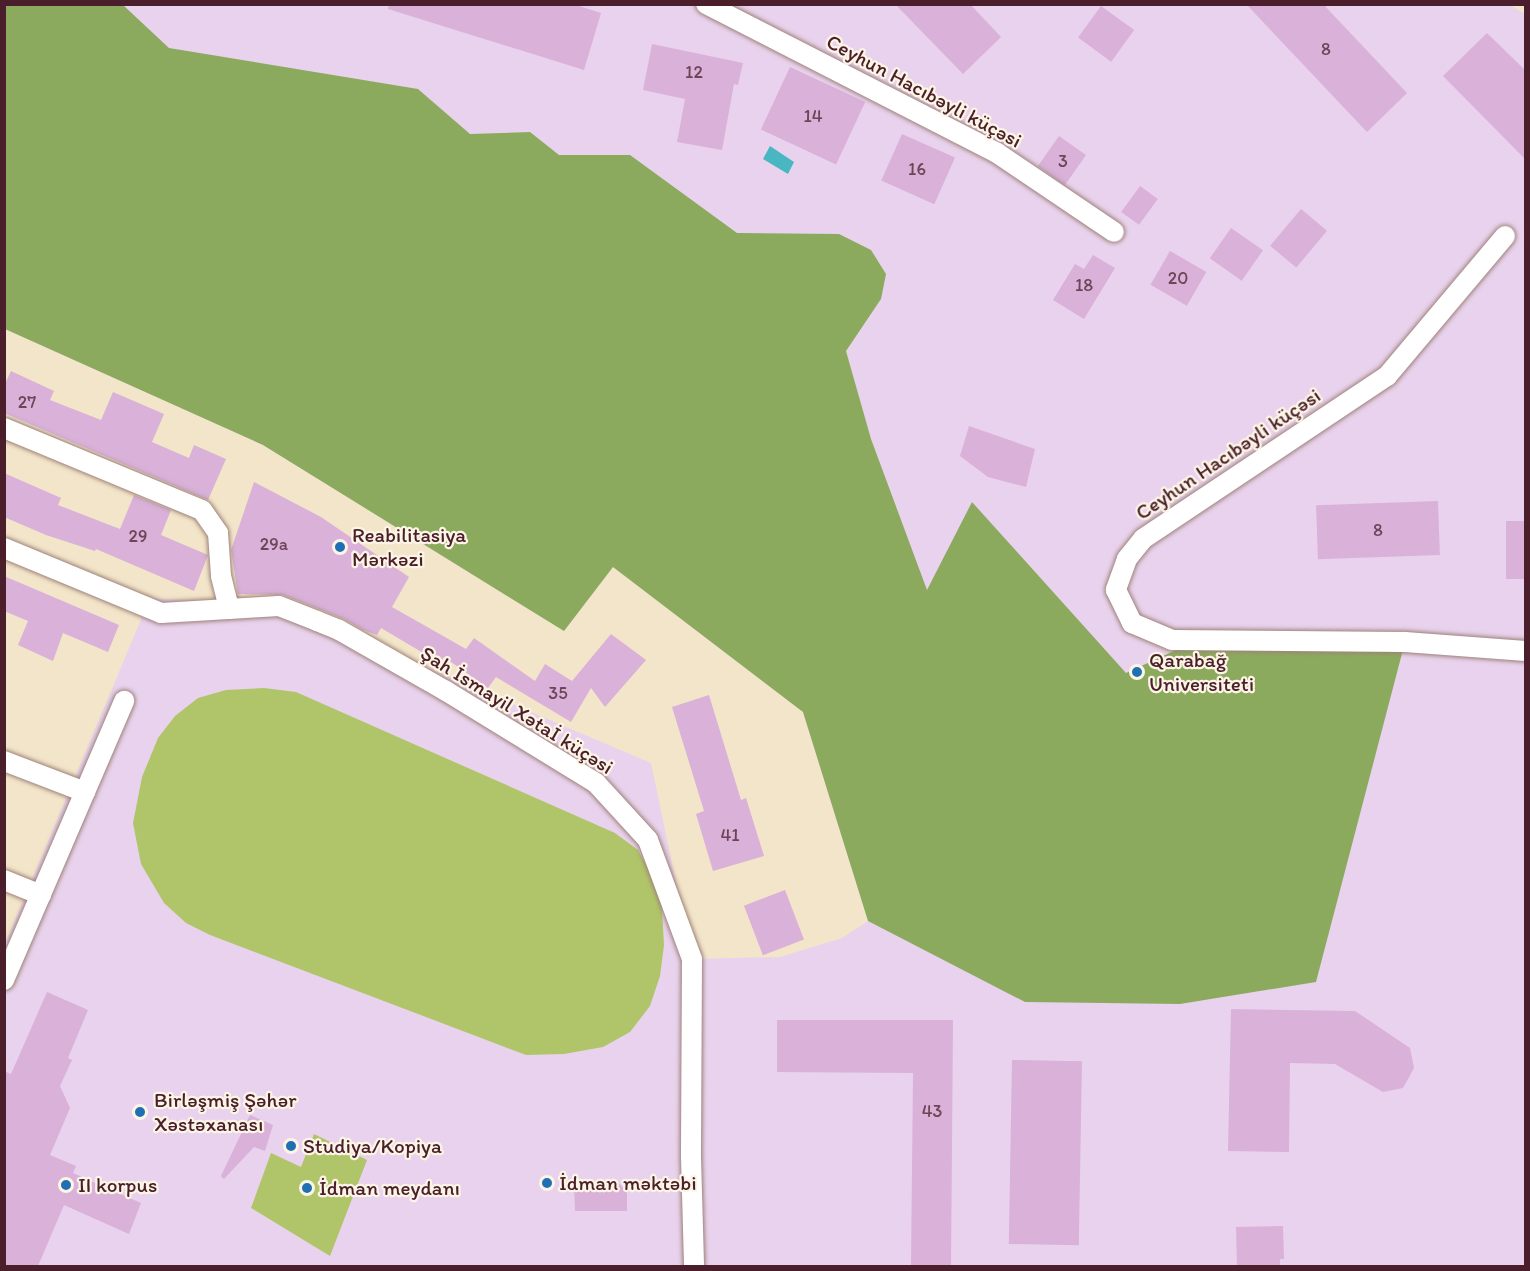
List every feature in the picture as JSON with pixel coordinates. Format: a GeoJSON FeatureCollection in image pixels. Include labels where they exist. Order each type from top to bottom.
{"type":"FeatureCollection","features":[{"type":"Feature","properties":{"kind":"street","name":"Ceyhun Hacıbəyli küçəsi"},"geometry":{"type":"LineString","coordinates":[[706,4],[997,153],[1114,232]]}},
{"type":"Feature","properties":{"kind":"street","name":"Ceyhun Hacıbəyli küçəsi"},"geometry":{"type":"LineString","coordinates":[[1505,236],[1388,376],[1143,539],[1127,559],[1116,590],[1132,623],[1172,639],[1405,642],[1526,651]]}},
{"type":"Feature","properties":{"kind":"street"},"geometry":{"type":"LineString","coordinates":[[4,428],[202,510],[218,533],[221,576],[229,609]]}},
{"type":"Feature","properties":{"kind":"street","name":"Şah İsmayil Xətaİ küçəsi"},"geometry":{"type":"LineString","coordinates":[[4,548],[161,613],[279,606],[339,630],[596,783],[648,840],[692,959],[691,1157],[694,1266]]}},
{"type":"Feature","properties":{"kind":"street"},"geometry":{"type":"LineString","coordinates":[[4,980],[124,701]]}},
{"type":"Feature","properties":{"kind":"street"},"geometry":{"type":"LineString","coordinates":[[4,762],[85,792]]}},
{"type":"Feature","properties":{"kind":"street"},"geometry":{"type":"LineString","coordinates":[[4,880],[41,896]]}},
{"type":"Feature","properties":{"kind":"shaded area","name":"Qarabağ Universiteti"},"geometry":{"type":"Polygon","coordinates":[[[1508,4],[1525,14],[1525,1266],[5,1266],[5,944],[150,598],[279,605],[651,763],[692,959],[780,957],[842,938],[868,921],[803,712],[613,567],[564,631],[263,445],[5,329],[5,5],[1508,4]]]}},
{"type":"Feature","properties":{"kind":"green space"},"geometry":{"type":"Polygon","coordinates":[[[5,5],[123,5],[169,48],[418,89],[470,134],[530,132],[559,155],[630,155],[737,233],[839,234],[871,250],[886,274],[881,299],[846,351],[871,439],[927,590],[972,502],[1126,673],[1178,649],[1405,642],[1316,982],[1180,1004],[1025,1002],[868,921],[803,712],[613,567],[564,631],[263,445],[5,329],[5,5]]]}},
{"type":"Feature","properties":{"kind":"green space"},"geometry":{"type":"Polygon","coordinates":[[[264,688],[296,692],[615,833],[638,850],[661,892],[664,945],[660,976],[650,1006],[630,1032],[603,1047],[564,1054],[526,1055],[210,935],[186,923],[164,903],[141,864],[133,823],[142,777],[158,738],[175,716],[198,698],[226,690],[264,688]]]}},
{"type":"Feature","properties":{"kind":"green space","name":"İdman meydanı"},"geometry":{"type":"Polygon","coordinates":[[[314,1134],[367,1160],[330,1256],[251,1208],[271,1153],[301,1167],[314,1134]]]}},
{"type":"Feature","properties":{"kind":"water"},"geometry":{"type":"Polygon","coordinates":[[[770,146],[794,162],[788,174],[763,159],[770,146]]]}},
{"type":"Feature","properties":{"kind":"building"},"geometry":{"type":"Polygon","coordinates":[[[389,4],[573,4],[601,13],[584,70],[388,9],[389,4]]]}},
{"type":"Feature","properties":{"kind":"building"},"geometry":{"type":"Polygon","coordinates":[[[895,4],[970,4],[1001,37],[963,74],[895,4]]]}},
{"type":"Feature","properties":{"kind":"building"},"geometry":{"type":"Polygon","coordinates":[[[1246,4],[1323,4],[1407,93],[1367,132],[1246,4]]]}},
{"type":"Feature","properties":{"kind":"building"},"geometry":{"type":"Polygon","coordinates":[[[1101,6],[1134,30],[1111,62],[1078,38],[1101,6]]]}},
{"type":"Feature","properties":{"kind":"building"},"geometry":{"type":"Polygon","coordinates":[[[1487,33],[1526,71],[1526,160],[1443,76],[1487,33]]]}},
{"type":"Feature","properties":{"kind":"building"},"geometry":{"type":"Polygon","coordinates":[[[652,44],[743,63],[738,85],[734,84],[722,150],[677,142],[685,99],[643,90],[652,44]]]}},
{"type":"Feature","properties":{"kind":"building"},"geometry":{"type":"Polygon","coordinates":[[[790,67],[865,102],[836,165],[761,130],[790,67]]]}},
{"type":"Feature","properties":{"kind":"building"},"geometry":{"type":"Polygon","coordinates":[[[902,134],[955,158],[934,204],[881,181],[902,134]]]}},
{"type":"Feature","properties":{"kind":"building"},"geometry":{"type":"Polygon","coordinates":[[[1059,136],[1086,155],[1065,185],[1038,166],[1059,136]]]}},
{"type":"Feature","properties":{"kind":"building"},"geometry":{"type":"Polygon","coordinates":[[[1140,186],[1158,199],[1139,225],[1121,212],[1140,186]]]}},
{"type":"Feature","properties":{"kind":"building"},"geometry":{"type":"Polygon","coordinates":[[[1301,209],[1327,231],[1296,268],[1270,246],[1301,209]]]}},
{"type":"Feature","properties":{"kind":"building"},"geometry":{"type":"Polygon","coordinates":[[[1231,228],[1263,250],[1242,281],[1210,258],[1231,228]]]}},
{"type":"Feature","properties":{"kind":"building"},"geometry":{"type":"Polygon","coordinates":[[[1170,251],[1206,272],[1187,306],[1150,285],[1170,251]]]}},
{"type":"Feature","properties":{"kind":"building"},"geometry":{"type":"Polygon","coordinates":[[[1093,255],[1115,268],[1084,319],[1053,300],[1075,264],[1084,269],[1093,255]]]}},
{"type":"Feature","properties":{"kind":"building"},"geometry":{"type":"Polygon","coordinates":[[[11,371],[54,391],[50,400],[101,420],[113,392],[164,414],[152,442],[189,458],[194,445],[226,459],[208,500],[4,413],[4,386],[11,371]]]}},
{"type":"Feature","properties":{"kind":"building"},"geometry":{"type":"Polygon","coordinates":[[[969,426],[1035,449],[1026,487],[988,477],[960,456],[969,426]]]}},
{"type":"Feature","properties":{"kind":"building"},"geometry":{"type":"Polygon","coordinates":[[[4,473],[61,498],[58,505],[120,529],[134,495],[171,510],[161,535],[208,555],[194,591],[96,549],[95,551],[46,535],[4,517],[4,473]]]}},
{"type":"Feature","properties":{"kind":"building"},"geometry":{"type":"Polygon","coordinates":[[[254,482],[321,517],[409,577],[392,607],[466,649],[474,638],[535,681],[545,664],[572,681],[611,634],[646,660],[605,707],[591,688],[571,722],[496,677],[488,688],[444,657],[440,663],[381,628],[377,635],[344,619],[283,595],[238,594],[231,550],[254,482]]]}},
{"type":"Feature","properties":{"kind":"building"},"geometry":{"type":"Polygon","coordinates":[[[1438,501],[1440,555],[1318,559],[1316,505],[1438,501]]]}},
{"type":"Feature","properties":{"kind":"building"},"geometry":{"type":"Polygon","coordinates":[[[1506,521],[1526,521],[1526,579],[1506,579],[1506,521]]]}},
{"type":"Feature","properties":{"kind":"building"},"geometry":{"type":"Polygon","coordinates":[[[4,576],[119,625],[108,652],[63,633],[53,661],[18,645],[28,621],[4,611],[4,576]]]}},
{"type":"Feature","properties":{"kind":"building"},"geometry":{"type":"Polygon","coordinates":[[[709,695],[741,800],[746,798],[764,856],[713,871],[696,814],[704,811],[672,707],[709,695]]]}},
{"type":"Feature","properties":{"kind":"building"},"geometry":{"type":"Polygon","coordinates":[[[785,890],[804,939],[763,955],[744,906],[785,890]]]}},
{"type":"Feature","properties":{"kind":"building"},"geometry":{"type":"Polygon","coordinates":[[[47,992],[88,1010],[68,1058],[72,1060],[60,1086],[70,1108],[50,1155],[76,1166],[73,1173],[141,1203],[129,1234],[64,1205],[38,1266],[4,1266],[4,1071],[11,1074],[47,992]]]}},
{"type":"Feature","properties":{"kind":"building"},"geometry":{"type":"Polygon","coordinates":[[[1231,1009],[1355,1011],[1410,1048],[1414,1068],[1403,1088],[1383,1092],[1335,1064],[1290,1063],[1289,1152],[1228,1151],[1231,1009]]]}},
{"type":"Feature","properties":{"kind":"building"},"geometry":{"type":"Polygon","coordinates":[[[777,1020],[953,1020],[951,1266],[911,1266],[913,1073],[777,1072],[777,1020]]]}},
{"type":"Feature","properties":{"kind":"building"},"geometry":{"type":"Polygon","coordinates":[[[1012,1060],[1082,1061],[1079,1245],[1009,1244],[1012,1060]]]}},
{"type":"Feature","properties":{"kind":"building"},"geometry":{"type":"Polygon","coordinates":[[[250,1115],[273,1125],[265,1151],[254,1147],[224,1179],[221,1176],[250,1115]]]}},
{"type":"Feature","properties":{"kind":"building"},"geometry":{"type":"Polygon","coordinates":[[[617,1182],[627,1191],[627,1211],[575,1211],[574,1184],[617,1182]]]}},
{"type":"Feature","properties":{"kind":"building"},"geometry":{"type":"Polygon","coordinates":[[[1283,1226],[1284,1259],[1280,1259],[1280,1266],[1237,1266],[1236,1227],[1283,1226]]]}},
{"type":"Feature","properties":{"kind":"place","name":"Reabilitasiya Mərkəzi"},"geometry":{"type":"Point","coordinates":[340,547]}},
{"type":"Feature","properties":{"kind":"place","name":"Qarabağ Universiteti"},"geometry":{"type":"Point","coordinates":[1137,672]}},
{"type":"Feature","properties":{"kind":"place","name":"Birləşmiş Şəhər Xəstəxanası"},"geometry":{"type":"Point","coordinates":[140,1112]}},
{"type":"Feature","properties":{"kind":"place","name":"Studiya/Kopiya"},"geometry":{"type":"Point","coordinates":[291,1146]}},
{"type":"Feature","properties":{"kind":"place","name":"İdman məktəbi"},"geometry":{"type":"Point","coordinates":[547,1183]}},
{"type":"Feature","properties":{"kind":"place","name":"II korpus"},"geometry":{"type":"Point","coordinates":[66,1185]}},
{"type":"Feature","properties":{"kind":"place","name":"İdman meydanı"},"geometry":{"type":"Point","coordinates":[307,1188]}}]}
